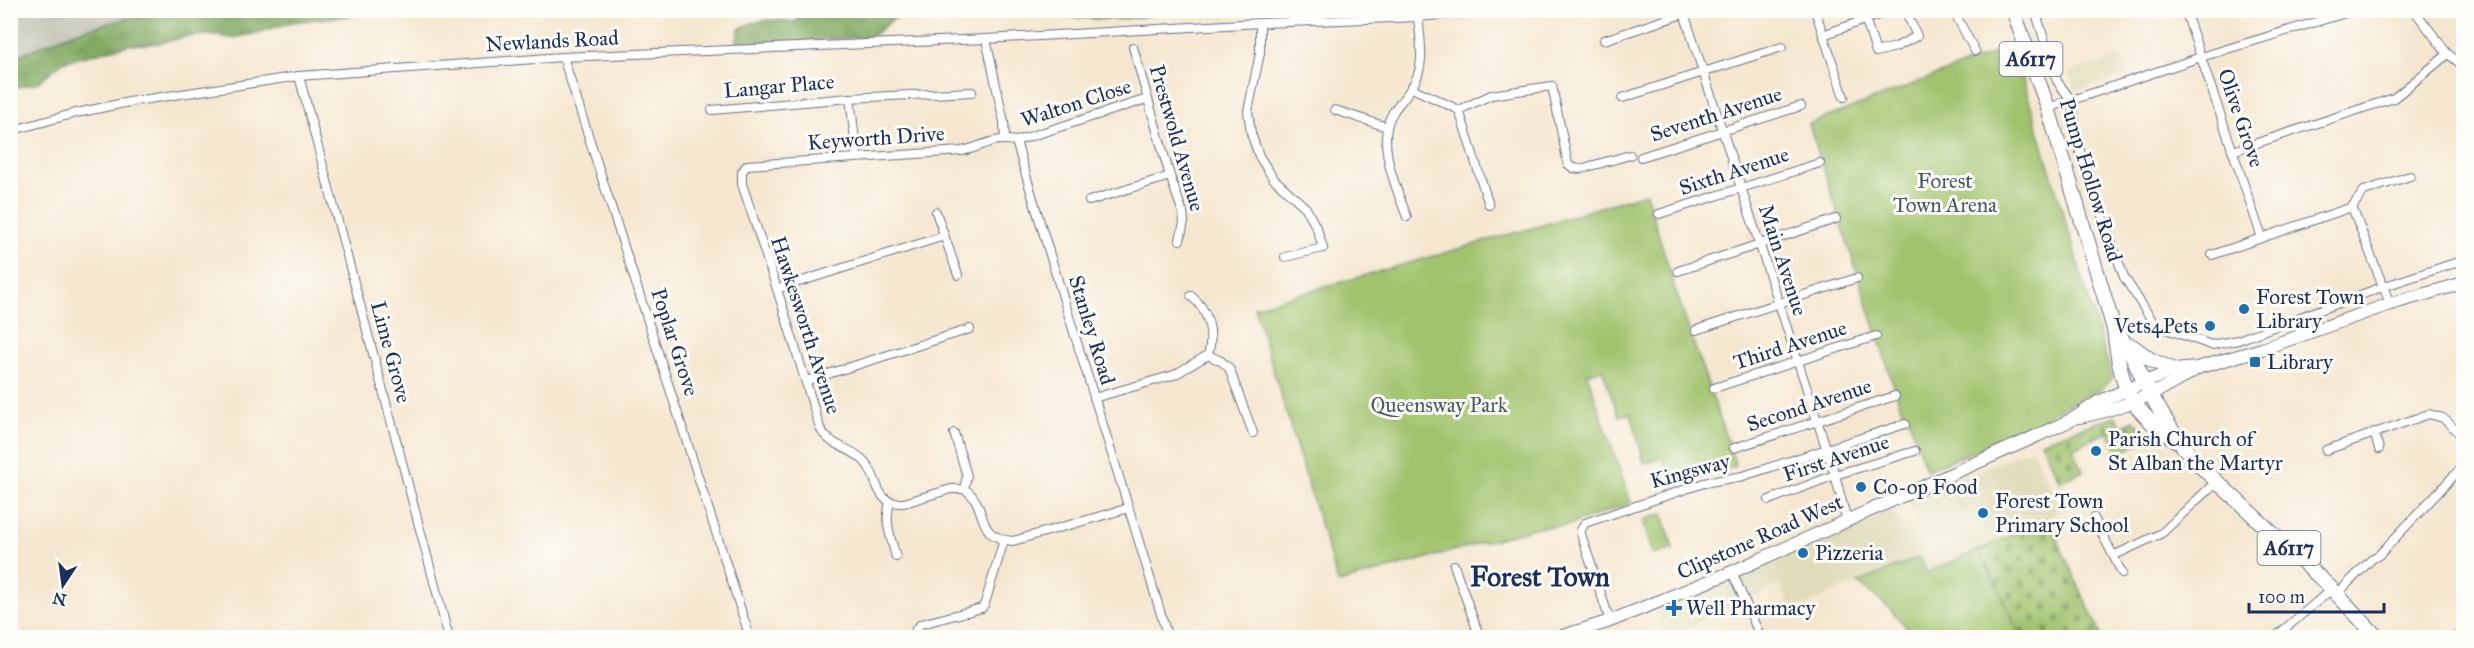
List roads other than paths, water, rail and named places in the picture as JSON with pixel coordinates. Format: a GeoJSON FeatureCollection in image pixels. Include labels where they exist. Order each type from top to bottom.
{"type":"FeatureCollection","features":[{"type":"Feature","properties":{"kind":"main road","name":"Pump Hollow Road"},"geometry":{"type":"LineString","coordinates":[[2013,10],[2048,108],[2119,334],[2138,362],[2138,390]]}},
{"type":"Feature","properties":{"kind":"main road","name":"Clipstone Road West"},"geometry":{"type":"LineString","coordinates":[[1564,637],[1732,572],[2073,419],[2104,412],[2174,370],[2197,368],[2262,349],[2390,304],[2463,283]]}},
{"type":"Feature","properties":{"kind":"main road","name":"Pump Hollow Road"},"geometry":{"type":"LineString","coordinates":[[2119,334],[2119,366],[2138,390]]}},
{"type":"Feature","properties":{"kind":"main road"},"geometry":{"type":"LineString","coordinates":[[2119,334],[2140,353],[2174,370]]}},
{"type":"Feature","properties":{"kind":"main road","name":"Clipstone Road West"},"geometry":{"type":"LineString","coordinates":[[2138,390],[2174,384],[2197,368]]}},
{"type":"Feature","properties":{"kind":"main road","name":"A6117"},"geometry":{"type":"LineString","coordinates":[[2138,390],[2167,420],[2177,441]]}},
{"type":"Feature","properties":{"kind":"main road","name":"A6117"},"geometry":{"type":"LineString","coordinates":[[2138,390],[2154,426],[2177,441],[2196,462],[2335,591],[2378,638]]}},
{"type":"Feature","properties":{"kind":"street","name":"Newlands Road"},"geometry":{"type":"LineString","coordinates":[[10,131],[72,114],[129,102],[299,76],[563,57],[986,39],[1260,23],[1418,17],[1497,10]]}},
{"type":"Feature","properties":{"kind":"street"},"geometry":{"type":"LineString","coordinates":[[1604,40],[1695,10]]}},
{"type":"Feature","properties":{"kind":"street"},"geometry":{"type":"LineString","coordinates":[[1815,10],[1844,97]]}},
{"type":"Feature","properties":{"kind":"street"},"geometry":{"type":"LineString","coordinates":[[1823,35],[1892,10]]}},
{"type":"Feature","properties":{"kind":"street"},"geometry":{"type":"LineString","coordinates":[[1866,21],[1876,52],[1896,47],[1917,36],[1905,10]]}},
{"type":"Feature","properties":{"kind":"street"},"geometry":{"type":"LineString","coordinates":[[1953,10],[1975,51]]}},
{"type":"Feature","properties":{"kind":"street","name":"Pump Hollow Road"},"geometry":{"type":"LineString","coordinates":[[2035,10],[2057,81],[2071,100],[2081,157],[2124,277],[2155,325],[2211,345],[2238,340],[2463,260]]}},
{"type":"Feature","properties":{"kind":"street","name":"Olive Grove"},"geometry":{"type":"LineString","coordinates":[[2185,10],[2262,238]]}},
{"type":"Feature","properties":{"kind":"street"},"geometry":{"type":"LineString","coordinates":[[2048,108],[2201,57],[2355,10]]}},
{"type":"Feature","properties":{"kind":"street"},"geometry":{"type":"LineString","coordinates":[[2414,10],[2448,54],[2463,67]]}},
{"type":"Feature","properties":{"kind":"street","name":"Main Avenue"},"geometry":{"type":"LineString","coordinates":[[1684,12],[1826,447],[1847,521]]}},
{"type":"Feature","properties":{"kind":"street"},"geometry":{"type":"LineString","coordinates":[[1407,217],[1389,166],[1387,127],[1400,100],[1412,88],[1423,62],[1418,17]]}},
{"type":"Feature","properties":{"kind":"street"},"geometry":{"type":"LineString","coordinates":[[1260,23],[1260,52],[1248,111],[1251,133],[1259,156],[1273,178],[1306,208],[1317,229],[1323,248],[1285,257]]}},
{"type":"Feature","properties":{"kind":"street"},"geometry":{"type":"LineString","coordinates":[[986,39],[1004,122],[1005,139],[1016,141]]}},
{"type":"Feature","properties":{"kind":"street","name":"Prestwold Avenue"},"geometry":{"type":"LineString","coordinates":[[1133,47],[1183,213],[1184,222],[1180,240]]}},
{"type":"Feature","properties":{"kind":"street"},"geometry":{"type":"LineString","coordinates":[[1622,98],[1782,47]]}},
{"type":"Feature","properties":{"kind":"street"},"geometry":{"type":"LineString","coordinates":[[2233,151],[2394,98],[2448,54]]}},
{"type":"Feature","properties":{"kind":"street","name":"Poplar Grove"},"geometry":{"type":"LineString","coordinates":[[563,57],[750,638]]}},
{"type":"Feature","properties":{"kind":"street","name":"Lime Grove"},"geometry":{"type":"LineString","coordinates":[[299,76],[449,638]]}},
{"type":"Feature","properties":{"kind":"street"},"geometry":{"type":"LineString","coordinates":[[1459,110],[1491,95],[1552,86],[1568,164],[1580,169],[1630,155]]}},
{"type":"Feature","properties":{"kind":"street"},"geometry":{"type":"LineString","coordinates":[[1412,88],[1459,110],[1489,205]]}},
{"type":"Feature","properties":{"kind":"street","name":"Langar Place"},"geometry":{"type":"LineString","coordinates":[[712,110],[850,98],[972,92]]}},
{"type":"Feature","properties":{"kind":"street","name":"Langar Place"},"geometry":{"type":"LineString","coordinates":[[850,98],[857,157]]}},
{"type":"Feature","properties":{"kind":"street","name":"Walton Close"},"geometry":{"type":"LineString","coordinates":[[1016,141],[1148,99]]}},
{"type":"Feature","properties":{"kind":"street","name":"Seventh Avenue"},"geometry":{"type":"LineString","coordinates":[[1641,157],[1801,106]]}},
{"type":"Feature","properties":{"kind":"street"},"geometry":{"type":"LineString","coordinates":[[1335,110],[1387,127]]}},
{"type":"Feature","properties":{"kind":"street","name":"Keyworth Drive"},"geometry":{"type":"LineString","coordinates":[[747,165],[962,151],[976,148],[994,139],[1005,139]]}},
{"type":"Feature","properties":{"kind":"street","name":"Stanley Road"},"geometry":{"type":"LineString","coordinates":[[1016,141],[1168,638]]}},
{"type":"Feature","properties":{"kind":"street","name":"Sixth Avenue"},"geometry":{"type":"LineString","coordinates":[[1659,214],[1820,163]]}},
{"type":"Feature","properties":{"kind":"street","name":"Hawkesworth Avenue"},"geometry":{"type":"LineString","coordinates":[[747,165],[742,172],[742,184],[820,428],[825,438],[861,458],[874,477],[879,493],[890,502]]}},
{"type":"Feature","properties":{"kind":"street"},"geometry":{"type":"LineString","coordinates":[[1089,201],[1170,176]]}},
{"type":"Feature","properties":{"kind":"street"},"geometry":{"type":"LineString","coordinates":[[2212,255],[2352,207],[2364,191],[2410,176]]}},
{"type":"Feature","properties":{"kind":"street"},"geometry":{"type":"LineString","coordinates":[[2352,207],[2390,304]]}},
{"type":"Feature","properties":{"kind":"street"},"geometry":{"type":"LineString","coordinates":[[936,212],[958,275]]}},
{"type":"Feature","properties":{"kind":"street"},"geometry":{"type":"LineString","coordinates":[[1678,271],[1836,219]]}},
{"type":"Feature","properties":{"kind":"street"},"geometry":{"type":"LineString","coordinates":[[777,289],[944,236]]}},
{"type":"Feature","properties":{"kind":"street"},"geometry":{"type":"LineString","coordinates":[[1696,330],[1857,278]]}},
{"type":"Feature","properties":{"kind":"street"},"geometry":{"type":"LineString","coordinates":[[1094,398],[1174,375],[1208,355],[1211,344],[1208,321],[1200,303],[1191,296]]}},
{"type":"Feature","properties":{"kind":"street"},"geometry":{"type":"LineString","coordinates":[[806,381],[970,329]]}},
{"type":"Feature","properties":{"kind":"street","name":"Third Avenue"},"geometry":{"type":"LineString","coordinates":[[1714,388],[1876,336]]}},
{"type":"Feature","properties":{"kind":"street"},"geometry":{"type":"LineString","coordinates":[[1208,355],[1229,368],[1253,433]]}},
{"type":"Feature","properties":{"kind":"street","name":"Second Avenue"},"geometry":{"type":"LineString","coordinates":[[1734,448],[1895,396]]}},
{"type":"Feature","properties":{"kind":"street"},"geometry":{"type":"LineString","coordinates":[[2326,450],[2428,414],[2444,418],[2463,438]]}},
{"type":"Feature","properties":{"kind":"street","name":"Kingsway"},"geometry":{"type":"LineString","coordinates":[[1610,621],[1581,534],[1585,523],[1704,483],[1743,476],[1826,447],[1905,424]]}},
{"type":"Feature","properties":{"kind":"street"},"geometry":{"type":"LineString","coordinates":[[2374,432],[2379,449]]}},
{"type":"Feature","properties":{"kind":"street"},"geometry":{"type":"LineString","coordinates":[[954,433],[968,476],[964,489]]}},
{"type":"Feature","properties":{"kind":"street","name":"First Avenue"},"geometry":{"type":"LineString","coordinates":[[1769,500],[1834,475],[1915,452]]}},
{"type":"Feature","properties":{"kind":"street"},"geometry":{"type":"LineString","coordinates":[[2274,638],[2379,555],[2463,465]]}},
{"type":"Feature","properties":{"kind":"street"},"geometry":{"type":"LineString","coordinates":[[2115,555],[2162,533],[2217,480]]}},
{"type":"Feature","properties":{"kind":"street"},"geometry":{"type":"LineString","coordinates":[[896,557],[887,524],[890,502],[904,503],[951,489],[964,489],[975,497],[987,530],[1004,540],[1021,540],[1129,508]]}},
{"type":"Feature","properties":{"kind":"street"},"geometry":{"type":"LineString","coordinates":[[2094,518],[2115,555],[2122,573]]}},
{"type":"Feature","properties":{"kind":"street"},"geometry":{"type":"LineString","coordinates":[[915,638],[916,629],[921,624],[982,608],[1004,540]]}},
{"type":"Feature","properties":{"kind":"street"},"geometry":{"type":"LineString","coordinates":[[1454,565],[1480,638]]}},
{"type":"Feature","properties":{"kind":"street"},"geometry":{"type":"LineString","coordinates":[[1732,572],[1761,638]]}},
{"type":"Feature","properties":{"kind":"street"},"geometry":{"type":"LineString","coordinates":[[2452,638],[2463,633]]}},
{"type":"Feature","properties":{"kind":"place","name":"Forest Town Library"},"geometry":{"type":"Point","coordinates":[2244,309]}},
{"type":"Feature","properties":{"kind":"place","name":"Vets4Pets"},"geometry":{"type":"Point","coordinates":[2210,326]}},
{"type":"Feature","properties":{"kind":"place","name":"Library"},"geometry":{"type":"Point","coordinates":[2255,362]}},
{"type":"Feature","properties":{"kind":"place","name":"Parish Church of St Alban the Martyr"},"geometry":{"type":"Point","coordinates":[2096,451]}},
{"type":"Feature","properties":{"kind":"place","name":"Co-op Food"},"geometry":{"type":"Point","coordinates":[1861,487]}},
{"type":"Feature","properties":{"kind":"place","name":"Forest Town Primary School"},"geometry":{"type":"Point","coordinates":[1983,513]}},
{"type":"Feature","properties":{"kind":"place","name":"Pizzeria"},"geometry":{"type":"Point","coordinates":[1803,553]}},
{"type":"Feature","properties":{"kind":"place","name":"Well Pharmacy"},"geometry":{"type":"Point","coordinates":[1674,608]}},
{"type":"Feature","properties":{"kind":"district","name":"Forest Town"},"geometry":{"type":"Point","coordinates":[1540,577]}},
{"type":"Feature","properties":{"kind":"park label","name":"Forest Town Arena"},"geometry":{"type":"Point","coordinates":[1945,193]}},
{"type":"Feature","properties":{"kind":"park label","name":"Queensway Park"},"geometry":{"type":"Point","coordinates":[1439,405]}}]}
